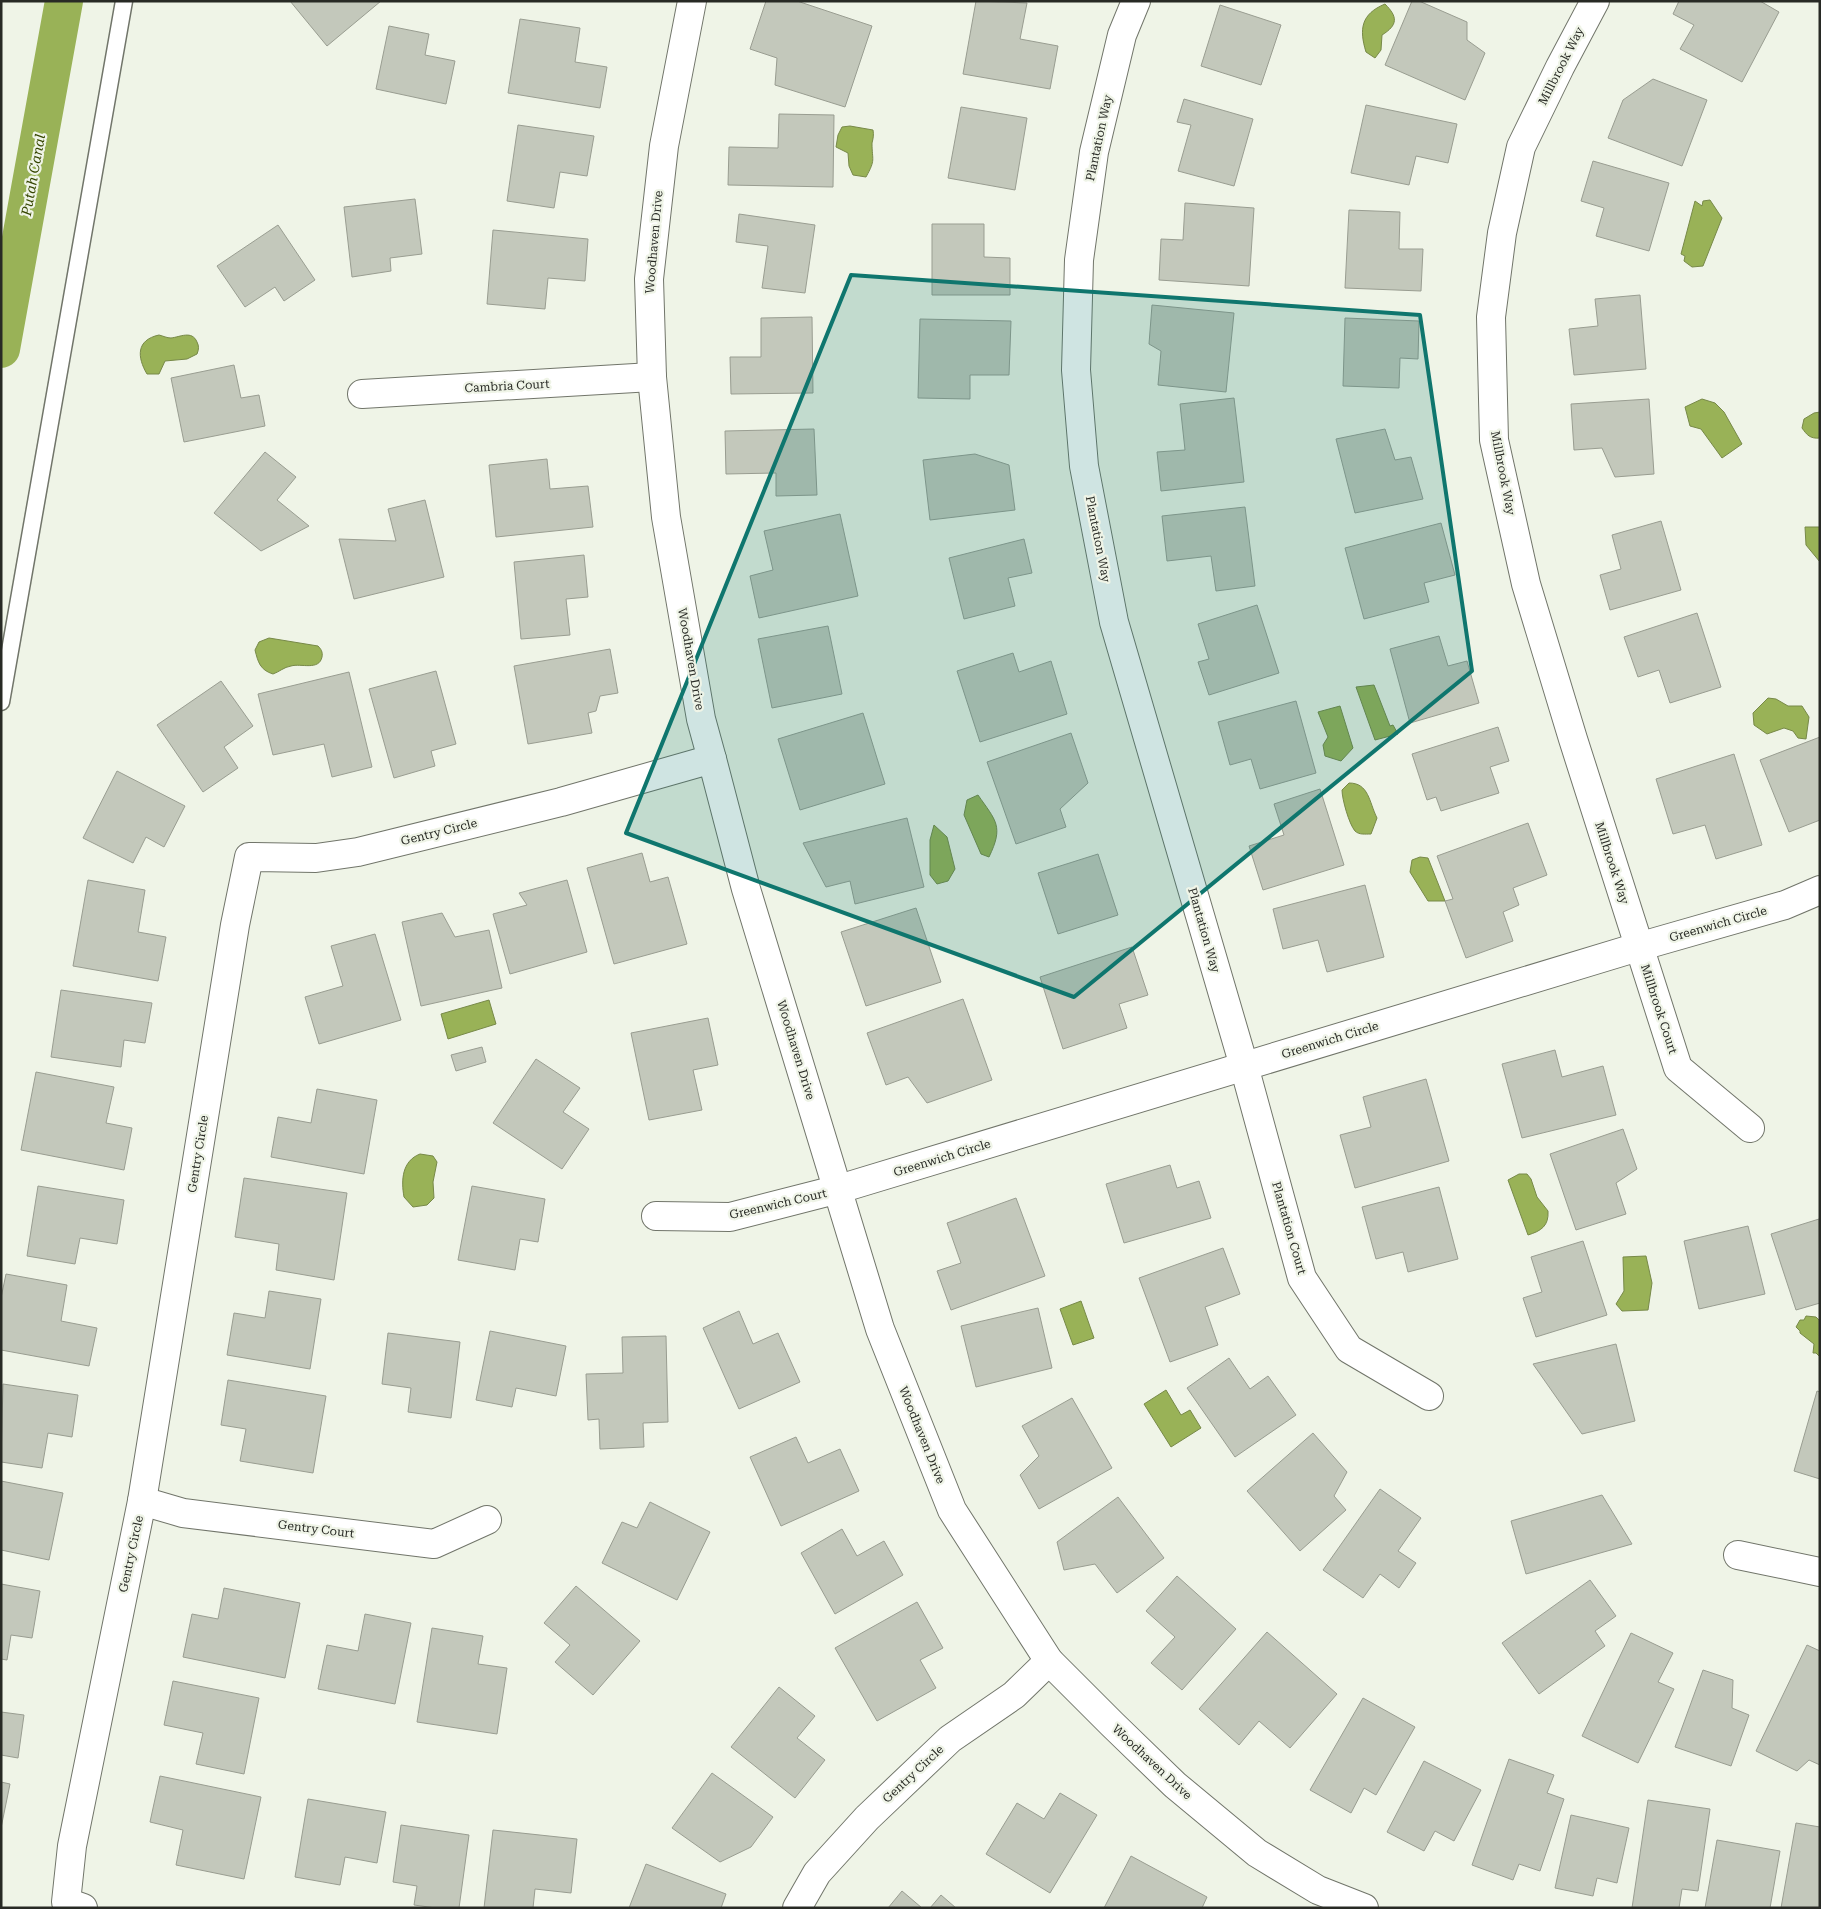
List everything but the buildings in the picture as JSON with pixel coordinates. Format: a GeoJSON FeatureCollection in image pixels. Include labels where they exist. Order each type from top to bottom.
{"type":"FeatureCollection","features":[{"type":"Feature","properties":{"kind":"street","name":"Woodhaven Drive"},"geometry":{"type":"LineString","coordinates":[[692,1],[664,146],[649,278],[652,377],[666,517],[701,719],[746,888],[880,1329],[952,1510],[1049,1660],[1175,1785],[1313,1899],[1364,1908]]}},
{"type":"Feature","properties":{"kind":"street","name":"Plantation Way"},"geometry":{"type":"LineString","coordinates":[[1136,1],[1122,35],[1094,152],[1079,260],[1076,370],[1084,466],[1114,622],[1244,1066]]}},
{"type":"Feature","properties":{"kind":"street","name":"Millbrook Way"},"geometry":{"type":"LineString","coordinates":[[1595,1],[1521,146],[1502,233],[1492,317],[1494,440],[1526,584],[1638,947]]}},
{"type":"Feature","properties":{"kind":"street","name":"Cambria Court"},"geometry":{"type":"LineString","coordinates":[[362,394],[652,377]]}},
{"type":"Feature","properties":{"kind":"street","name":"Gentry Circle"},"geometry":{"type":"LineString","coordinates":[[83,1908],[66,1902],[72,1846],[142,1501],[234,934],[249,857],[316,858],[358,852],[561,802],[712,759]]}},
{"type":"Feature","properties":{"kind":"street","name":"Greenwich Circle"},"geometry":{"type":"LineString","coordinates":[[839,1189],[1638,947],[1785,905],[1820,890]]}},
{"type":"Feature","properties":{"kind":"street","name":"Millbrook Court"},"geometry":{"type":"LineString","coordinates":[[1638,947],[1678,1068],[1750,1128]]}},
{"type":"Feature","properties":{"kind":"street","name":"Plantation Court"},"geometry":{"type":"LineString","coordinates":[[1244,1066],[1302,1278],[1350,1349],[1429,1396]]}},
{"type":"Feature","properties":{"kind":"street","name":"Greenwich Court"},"geometry":{"type":"LineString","coordinates":[[656,1216],[730,1216],[839,1189]]}},
{"type":"Feature","properties":{"kind":"street","name":"Gentry Court"},"geometry":{"type":"LineString","coordinates":[[142,1501],[183,1513],[434,1544],[487,1520]]}},
{"type":"Feature","properties":{"kind":"street"},"geometry":{"type":"LineString","coordinates":[[1738,1555],[1820,1572]]}},
{"type":"Feature","properties":{"kind":"street","name":"Gentry Circle"},"geometry":{"type":"LineString","coordinates":[[797,1908],[817,1873],[867,1818],[950,1739],[1014,1695],[1049,1660]]}},
{"type":"Feature","properties":{"kind":"lane"},"geometry":{"type":"LineString","coordinates":[[1,702],[124,1]]}},
{"type":"Feature","properties":{"kind":"highlighted area"},"geometry":{"type":"Polygon","coordinates":[[[851,275],[1420,315],[1472,671],[1074,997],[626,833],[851,275]]]}},
{"type":"Feature","properties":{"kind":"shaded area"},"geometry":{"type":"Polygon","coordinates":[[[1385,4],[1392,13],[1394,21],[1391,28],[1382,35],[1381,50],[1375,58],[1366,52],[1363,36],[1364,23],[1371,12],[1385,4]]]}},
{"type":"Feature","properties":{"kind":"shaded area"},"geometry":{"type":"Polygon","coordinates":[[[850,126],[873,130],[873,157],[866,177],[853,175],[849,166],[848,153],[836,147],[838,135],[842,127],[850,126]]]}},
{"type":"Feature","properties":{"kind":"shaded area"},"geometry":{"type":"Polygon","coordinates":[[[1710,200],[1722,218],[1703,266],[1692,267],[1684,261],[1685,256],[1681,254],[1695,201],[1702,206],[1703,201],[1710,200]]]}},
{"type":"Feature","properties":{"kind":"shaded area"},"geometry":{"type":"Polygon","coordinates":[[[159,335],[171,338],[185,335],[192,336],[198,345],[197,354],[187,359],[165,361],[159,374],[147,374],[140,356],[142,345],[151,337],[159,335]]]}},
{"type":"Feature","properties":{"kind":"shaded area"},"geometry":{"type":"Polygon","coordinates":[[[1702,399],[1715,403],[1724,412],[1742,444],[1722,458],[1701,429],[1690,426],[1685,407],[1702,399]]]}},
{"type":"Feature","properties":{"kind":"shaded area"},"geometry":{"type":"Polygon","coordinates":[[[1820,412],[1820,438],[1811,437],[1802,428],[1804,419],[1820,412]]]}},
{"type":"Feature","properties":{"kind":"shaded area"},"geometry":{"type":"Polygon","coordinates":[[[1805,527],[1820,527],[1820,562],[1806,545],[1805,527]]]}},
{"type":"Feature","properties":{"kind":"shaded area"},"geometry":{"type":"Polygon","coordinates":[[[269,638],[318,646],[322,651],[322,657],[317,664],[309,666],[295,665],[273,674],[260,665],[255,650],[259,642],[269,638]]]}},
{"type":"Feature","properties":{"kind":"shaded area"},"geometry":{"type":"Polygon","coordinates":[[[1374,685],[1390,726],[1393,725],[1398,734],[1375,740],[1356,687],[1374,685]]]}},
{"type":"Feature","properties":{"kind":"shaded area"},"geometry":{"type":"Polygon","coordinates":[[[1768,698],[1776,699],[1788,706],[1802,706],[1809,717],[1806,739],[1798,738],[1793,731],[1784,728],[1767,734],[1754,725],[1753,713],[1768,698]]]}},
{"type":"Feature","properties":{"kind":"shaded area"},"geometry":{"type":"Polygon","coordinates":[[[1340,706],[1353,748],[1341,761],[1325,756],[1323,745],[1328,737],[1318,712],[1340,706]]]}},
{"type":"Feature","properties":{"kind":"shaded area"},"geometry":{"type":"Polygon","coordinates":[[[1349,783],[1361,786],[1368,794],[1377,818],[1371,834],[1362,834],[1355,831],[1350,823],[1342,790],[1349,783]]]}},
{"type":"Feature","properties":{"kind":"shaded area"},"geometry":{"type":"Polygon","coordinates":[[[978,795],[996,824],[996,838],[989,857],[981,854],[964,815],[967,800],[978,795]]]}},
{"type":"Feature","properties":{"kind":"shaded area"},"geometry":{"type":"Polygon","coordinates":[[[934,825],[947,837],[955,869],[948,881],[937,884],[930,875],[930,840],[934,825]]]}},
{"type":"Feature","properties":{"kind":"shaded area"},"geometry":{"type":"Polygon","coordinates":[[[1420,857],[1428,858],[1445,901],[1428,901],[1410,872],[1412,860],[1420,857]]]}},
{"type":"Feature","properties":{"kind":"shaded area"},"geometry":{"type":"Polygon","coordinates":[[[489,1000],[496,1024],[448,1039],[441,1014],[489,1000]]]}},
{"type":"Feature","properties":{"kind":"shaded area"},"geometry":{"type":"Polygon","coordinates":[[[420,1154],[433,1156],[437,1162],[433,1182],[434,1198],[427,1205],[413,1207],[404,1197],[403,1178],[409,1161],[420,1154]]]}},
{"type":"Feature","properties":{"kind":"shaded area"},"geometry":{"type":"Polygon","coordinates":[[[1519,1174],[1527,1174],[1531,1179],[1537,1197],[1548,1211],[1546,1224],[1537,1232],[1528,1235],[1508,1180],[1519,1174]]]}},
{"type":"Feature","properties":{"kind":"shaded area"},"geometry":{"type":"Polygon","coordinates":[[[1646,1256],[1652,1283],[1648,1310],[1622,1311],[1616,1304],[1624,1291],[1623,1257],[1646,1256]]]}},
{"type":"Feature","properties":{"kind":"shaded area"},"geometry":{"type":"Polygon","coordinates":[[[1081,1301],[1094,1338],[1073,1345],[1060,1309],[1081,1301]]]}},
{"type":"Feature","properties":{"kind":"shaded area"},"geometry":{"type":"Polygon","coordinates":[[[1806,1316],[1816,1317],[1820,1321],[1820,1357],[1813,1353],[1814,1344],[1800,1333],[1796,1327],[1800,1320],[1804,1320],[1806,1316]]]}},
{"type":"Feature","properties":{"kind":"shaded area"},"geometry":{"type":"Polygon","coordinates":[[[1166,1390],[1181,1415],[1190,1410],[1201,1428],[1171,1447],[1144,1404],[1166,1390]]]}},
{"type":"Feature","properties":{"kind":"waterway","name":"Putah Canal"},"geometry":{"type":"LineString","coordinates":[[1,349],[64,1]]}}]}
